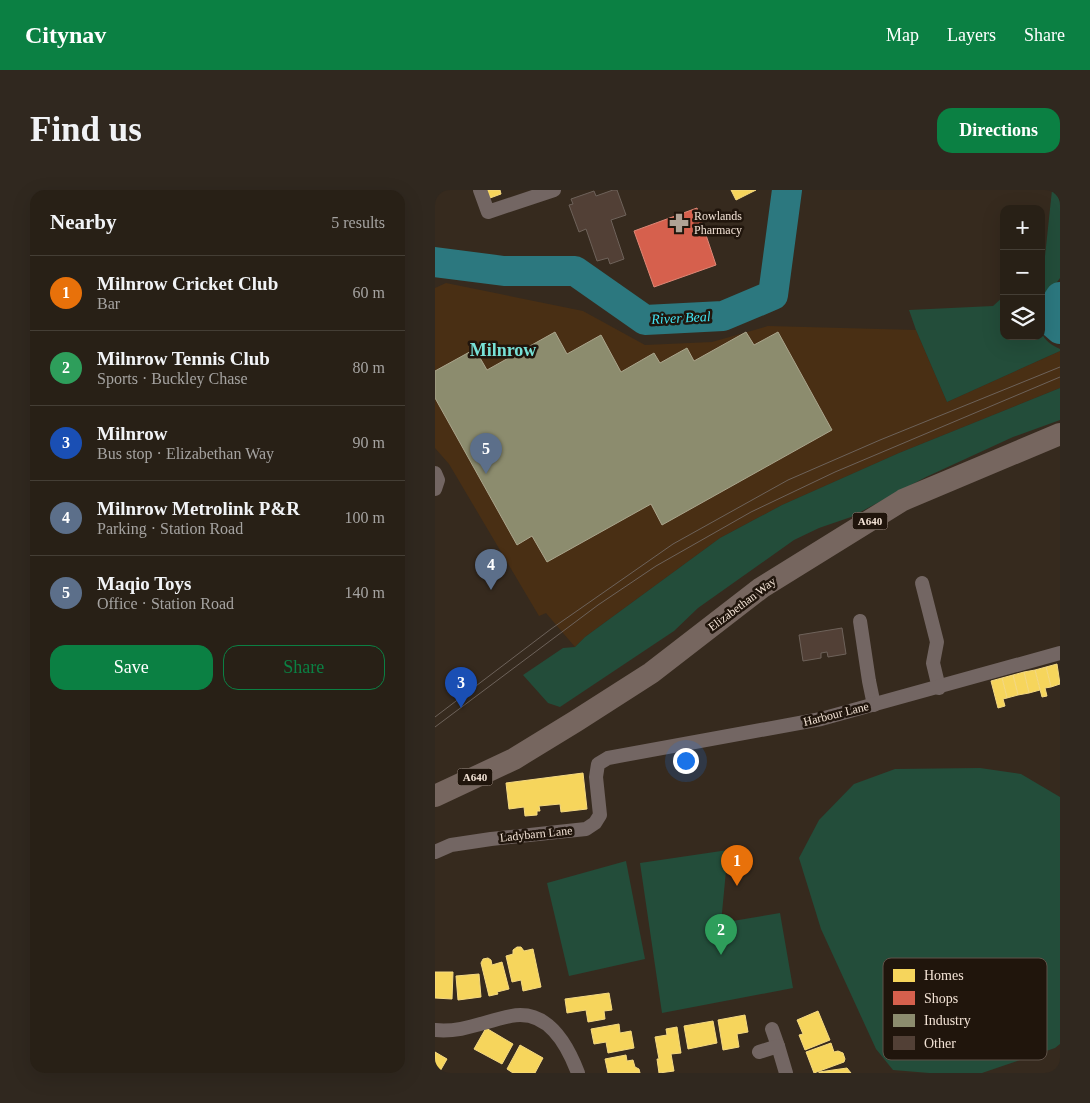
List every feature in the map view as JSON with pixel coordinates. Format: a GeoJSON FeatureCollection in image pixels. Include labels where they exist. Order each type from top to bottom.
{"type":"FeatureCollection","features":[{"type":"Feature","properties":{"kind":"main road","name":"Elizabethan Way"},"geometry":{"type":"LineString","coordinates":[[435,796],[515,759],[576,721],[651,673],[761,588],[903,500],[1060,435]]}},
{"type":"Feature","properties":{"kind":"street"},"geometry":{"type":"LineString","coordinates":[[480,190],[488,212],[554,190]]}},
{"type":"Feature","properties":{"kind":"street"},"geometry":{"type":"LineString","coordinates":[[435,473],[438,480],[435,489]]}},
{"type":"Feature","properties":{"kind":"street"},"geometry":{"type":"LineString","coordinates":[[922,583],[937,642],[933,664],[939,688]]}},
{"type":"Feature","properties":{"kind":"street"},"geometry":{"type":"LineString","coordinates":[[860,620],[874,705]]}},
{"type":"Feature","properties":{"kind":"street","name":"Harbour Lane"},"geometry":{"type":"LineString","coordinates":[[608,758],[821,719],[939,688],[1060,653]]}},
{"type":"Feature","properties":{"kind":"street","name":"Ladybarn Lane"},"geometry":{"type":"LineString","coordinates":[[435,852],[451,845],[586,829],[595,823],[600,814],[596,777],[598,764],[608,758]]}},
{"type":"Feature","properties":{"kind":"street"},"geometry":{"type":"LineString","coordinates":[[435,1030],[470,1028],[513,1016],[532,1018],[543,1022],[563,1040],[572,1056],[578,1073]]}},
{"type":"Feature","properties":{"kind":"street"},"geometry":{"type":"LineString","coordinates":[[772,1029],[786,1073]]}},
{"type":"Feature","properties":{"kind":"street"},"geometry":{"type":"LineString","coordinates":[[759,1052],[777,1046]]}},
{"type":"Feature","properties":{"kind":"shaded area"},"geometry":{"type":"Polygon","coordinates":[[[446,283],[583,311],[645,345],[712,342],[768,326],[916,330],[947,402],[1060,351],[1060,388],[899,453],[782,505],[720,538],[585,637],[575,647],[546,613],[539,616],[449,464],[435,448],[435,288],[446,283]]]}},
{"type":"Feature","properties":{"kind":"green space"},"geometry":{"type":"Polygon","coordinates":[[[1052,190],[1060,190],[1060,278],[1054,286],[1045,308],[1045,256],[1052,190]]]}},
{"type":"Feature","properties":{"kind":"green space"},"geometry":{"type":"Polygon","coordinates":[[[1000,300],[1000,340],[1045,338],[1060,349],[1060,351],[947,402],[909,310],[993,306],[1000,300]]]}},
{"type":"Feature","properties":{"kind":"green space"},"geometry":{"type":"Polygon","coordinates":[[[1060,388],[1060,420],[1013,437],[926,477],[851,517],[819,528],[794,540],[698,608],[674,631],[560,707],[548,703],[523,675],[563,648],[575,647],[585,637],[720,538],[782,505],[899,453],[1060,388]]]}},
{"type":"Feature","properties":{"kind":"green space"},"geometry":{"type":"Polygon","coordinates":[[[980,768],[1021,774],[1060,797],[1060,1044],[1055,1048],[1047,1051],[1047,958],[883,958],[883,1058],[876,1049],[821,929],[799,858],[819,820],[854,784],[895,769],[980,768]]]}},
{"type":"Feature","properties":{"kind":"green space"},"geometry":{"type":"Polygon","coordinates":[[[728,850],[721,923],[780,913],[793,988],[662,1013],[640,863],[728,850]]]}},
{"type":"Feature","properties":{"kind":"green space"},"geometry":{"type":"Polygon","coordinates":[[[626,861],[645,959],[569,976],[547,883],[626,861]]]}},
{"type":"Feature","properties":{"kind":"green space"},"geometry":{"type":"Polygon","coordinates":[[[885,1060],[1020,1060],[982,1073],[929,1073],[893,1070],[885,1060]]]}},
{"type":"Feature","properties":{"kind":"building: Homes"},"geometry":{"type":"Polygon","coordinates":[[[487,190],[500,190],[501,194],[490,198],[487,190]]]}},
{"type":"Feature","properties":{"kind":"building: Homes"},"geometry":{"type":"Polygon","coordinates":[[[731,190],[756,190],[736,200],[731,190]]]}},
{"type":"Feature","properties":{"kind":"building: Homes"},"geometry":{"type":"Polygon","coordinates":[[[1057,664],[1060,684],[1051,687],[1046,667],[1057,664]]]}},
{"type":"Feature","properties":{"kind":"building: Homes"},"geometry":{"type":"Polygon","coordinates":[[[1046,667],[1051,687],[1045,688],[1047,696],[1042,697],[1035,670],[1046,667]]]}},
{"type":"Feature","properties":{"kind":"building: Homes"},"geometry":{"type":"Polygon","coordinates":[[[1035,670],[1040,690],[1029,693],[1024,672],[1035,670]]]}},
{"type":"Feature","properties":{"kind":"building: Homes"},"geometry":{"type":"Polygon","coordinates":[[[1024,672],[1029,693],[1018,695],[1013,675],[1024,672]]]}},
{"type":"Feature","properties":{"kind":"building: Homes"},"geometry":{"type":"Polygon","coordinates":[[[1013,675],[1018,695],[1007,698],[1002,678],[1013,675]]]}},
{"type":"Feature","properties":{"kind":"building: Homes"},"geometry":{"type":"Polygon","coordinates":[[[1002,678],[1007,698],[1003,699],[1005,706],[998,708],[991,681],[1002,678]]]}},
{"type":"Feature","properties":{"kind":"building: Homes"},"geometry":{"type":"Polygon","coordinates":[[[583,773],[587,809],[561,812],[560,804],[539,806],[540,811],[537,811],[537,815],[525,816],[524,807],[509,809],[506,783],[583,773]]]}},
{"type":"Feature","properties":{"kind":"building: Homes"},"geometry":{"type":"Polygon","coordinates":[[[521,947],[524,951],[533,949],[541,987],[523,991],[521,980],[512,982],[506,956],[513,954],[513,950],[521,947]]]}},
{"type":"Feature","properties":{"kind":"building: Homes"},"geometry":{"type":"Polygon","coordinates":[[[488,958],[491,960],[492,965],[502,962],[509,989],[489,996],[481,963],[483,959],[488,958]]]}},
{"type":"Feature","properties":{"kind":"building: Homes"},"geometry":{"type":"Polygon","coordinates":[[[435,972],[453,972],[452,999],[435,998],[435,972]]]}},
{"type":"Feature","properties":{"kind":"building: Homes"},"geometry":{"type":"Polygon","coordinates":[[[479,974],[481,997],[458,1000],[456,976],[479,974]]]}},
{"type":"Feature","properties":{"kind":"building: Homes"},"geometry":{"type":"Polygon","coordinates":[[[609,993],[612,1010],[604,1011],[605,1019],[588,1022],[586,1010],[567,1013],[565,999],[609,993]]]}},
{"type":"Feature","properties":{"kind":"building: Homes"},"geometry":{"type":"Polygon","coordinates":[[[818,1011],[830,1040],[805,1050],[799,1035],[803,1034],[797,1020],[818,1011]]]}},
{"type":"Feature","properties":{"kind":"building: Homes"},"geometry":{"type":"Polygon","coordinates":[[[745,1015],[748,1032],[737,1034],[739,1047],[723,1050],[718,1020],[745,1015]]]}},
{"type":"Feature","properties":{"kind":"building: Homes"},"geometry":{"type":"Polygon","coordinates":[[[713,1021],[717,1043],[688,1049],[684,1026],[713,1021]]]}},
{"type":"Feature","properties":{"kind":"building: Homes"},"geometry":{"type":"Polygon","coordinates":[[[619,1024],[620,1033],[631,1031],[634,1048],[608,1053],[606,1042],[594,1044],[591,1029],[619,1024]]]}},
{"type":"Feature","properties":{"kind":"building: Homes"},"geometry":{"type":"Polygon","coordinates":[[[677,1027],[681,1053],[671,1054],[674,1071],[659,1073],[657,1059],[659,1059],[655,1037],[667,1035],[666,1029],[677,1027]]]}},
{"type":"Feature","properties":{"kind":"building: Homes"},"geometry":{"type":"Polygon","coordinates":[[[486,1028],[513,1044],[502,1064],[474,1049],[486,1028]]]}},
{"type":"Feature","properties":{"kind":"building: Homes"},"geometry":{"type":"Polygon","coordinates":[[[831,1043],[834,1052],[843,1053],[844,1062],[814,1073],[806,1052],[831,1043]]]}},
{"type":"Feature","properties":{"kind":"building: Homes"},"geometry":{"type":"Polygon","coordinates":[[[520,1045],[543,1058],[535,1073],[513,1073],[507,1069],[520,1045]]]}},
{"type":"Feature","properties":{"kind":"building: Homes"},"geometry":{"type":"Polygon","coordinates":[[[435,1052],[447,1059],[439,1073],[435,1073],[435,1052]]]}},
{"type":"Feature","properties":{"kind":"building: Homes"},"geometry":{"type":"Polygon","coordinates":[[[626,1055],[627,1061],[633,1060],[635,1067],[639,1069],[640,1073],[608,1073],[605,1059],[626,1055]]]}},
{"type":"Feature","properties":{"kind":"building: Homes"},"geometry":{"type":"Polygon","coordinates":[[[847,1068],[851,1073],[819,1073],[819,1072],[847,1068]]]}},
{"type":"Feature","properties":{"kind":"building: Shops"},"geometry":{"type":"Polygon","coordinates":[[[697,208],[716,265],[654,287],[634,231],[697,208]]]}},
{"type":"Feature","properties":{"kind":"building: Industry"},"geometry":{"type":"Polygon","coordinates":[[[555,332],[567,354],[601,335],[621,372],[654,353],[660,363],[687,348],[694,361],[746,332],[754,345],[778,332],[832,430],[662,525],[651,504],[547,562],[532,536],[517,545],[435,398],[435,371],[475,349],[487,370],[555,332]]]}},
{"type":"Feature","properties":{"kind":"building: Other"},"geometry":{"type":"Polygon","coordinates":[[[617,190],[626,215],[611,220],[624,259],[610,264],[608,258],[597,261],[586,229],[579,232],[569,205],[573,204],[571,199],[594,191],[596,196],[617,190]]]}},
{"type":"Feature","properties":{"kind":"building: Other"},"geometry":{"type":"Polygon","coordinates":[[[842,628],[846,654],[828,657],[827,652],[821,653],[821,658],[803,661],[799,635],[842,628]]]}},
{"type":"Feature","properties":{"kind":"waterway","name":"River Beal"},"geometry":{"type":"LineString","coordinates":[[435,262],[504,271],[575,271],[645,320],[723,316],[773,295],[787,190]]}},
{"type":"Feature","properties":{"kind":"waterway","name":"River Beal"},"geometry":{"type":"LineString","coordinates":[[1060,297],[1056,303],[1052,322],[1060,329]]}},
{"type":"Feature","properties":{"kind":"tram line"},"geometry":{"type":"LineString","coordinates":[[435,717],[551,629],[673,544],[788,480],[880,440],[1060,367]]}},
{"type":"Feature","properties":{"kind":"tram line"},"geometry":{"type":"LineString","coordinates":[[435,727],[598,605],[656,566],[751,512],[835,472],[1060,377]]}},
{"type":"Feature","properties":{"kind":"place","name":"Rowlands Pharmacy"},"geometry":{"type":"Point","coordinates":[679,223]}},
{"type":"Feature","properties":{"kind":"place","name":"Maqio Toys"},"geometry":{"type":"Point","coordinates":[486,474]}},
{"type":"Feature","properties":{"kind":"place","name":"Milnrow Metrolink P&R"},"geometry":{"type":"Point","coordinates":[491,590]}},
{"type":"Feature","properties":{"kind":"place","name":"Milnrow"},"geometry":{"type":"Point","coordinates":[461,708]}},
{"type":"Feature","properties":{"kind":"place","name":"Milnrow Cricket Club"},"geometry":{"type":"Point","coordinates":[737,886]}},
{"type":"Feature","properties":{"kind":"place","name":"Milnrow Tennis Club"},"geometry":{"type":"Point","coordinates":[721,955]}},
{"type":"Feature","properties":{"kind":"district","name":"Milnrow"},"geometry":{"type":"Point","coordinates":[503,350]}}]}
